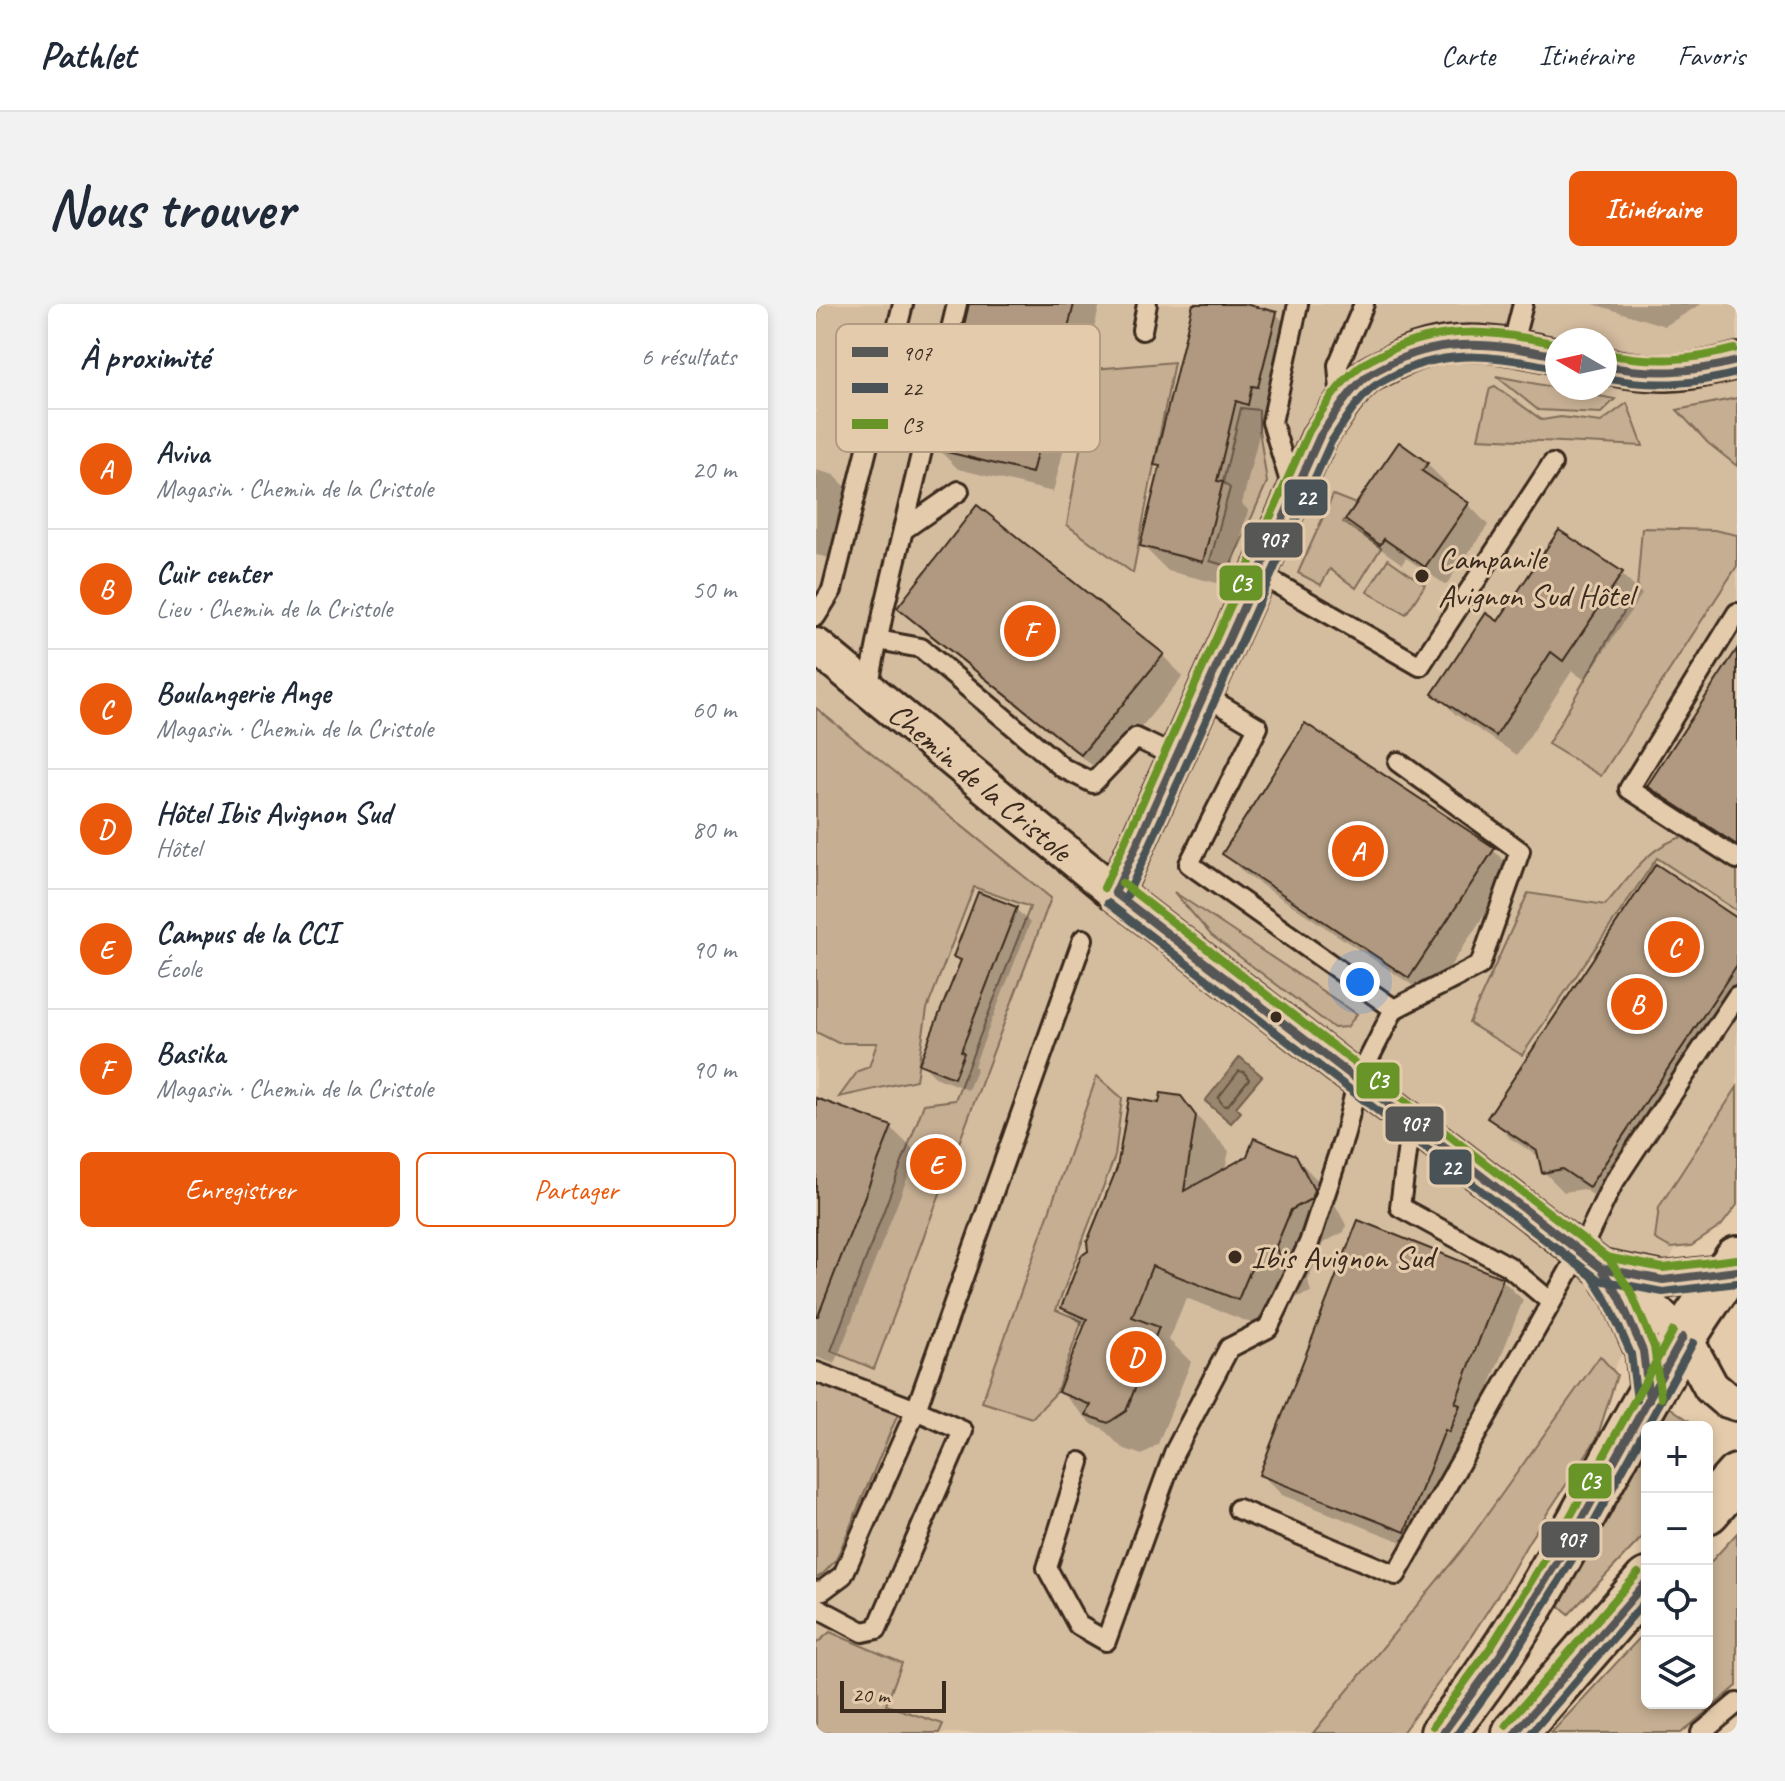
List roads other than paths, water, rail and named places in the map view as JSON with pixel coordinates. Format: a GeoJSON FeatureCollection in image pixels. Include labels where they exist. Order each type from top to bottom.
{"type":"FeatureCollection","features":[{"type":"Feature","properties":{"kind":"main road"},"geometry":{"type":"LineString","coordinates":[[1443,1733],[1500,1655],[1571,1539],[1683,1335],[1734,1267]]}},
{"type":"Feature","properties":{"kind":"main road"},"geometry":{"type":"LineString","coordinates":[[1713,1504],[1737,1477]]}},
{"type":"Feature","properties":{"kind":"main road"},"geometry":{"type":"LineString","coordinates":[[1515,1733],[1641,1588]]}},
{"type":"Feature","properties":{"kind":"street"},"geometry":{"type":"LineString","coordinates":[[1115,893],[1293,494],[1320,436],[1341,406],[1367,377],[1399,359],[1430,347],[1475,342],[1545,354]]}},
{"type":"Feature","properties":{"kind":"street"},"geometry":{"type":"LineString","coordinates":[[1617,368],[1678,375],[1737,361]]}},
{"type":"Feature","properties":{"kind":"street","name":"Chemin de la Cristole"},"geometry":{"type":"LineString","coordinates":[[816,646],[1115,893],[1683,1335]]}},
{"type":"Feature","properties":{"kind":"street"},"geometry":{"type":"LineString","coordinates":[[1590,1260],[1663,1280],[1694,1278],[1734,1267]]}},
{"type":"Feature","properties":{"kind":"street"},"geometry":{"type":"LineString","coordinates":[[1590,1260],[1619,1296],[1643,1351],[1649,1399]]}},
{"type":"Feature","properties":{"kind":"street"},"geometry":{"type":"LineString","coordinates":[[1683,1335],[1711,1387],[1725,1399],[1737,1403]]}},
{"type":"Feature","properties":{"kind":"lane"},"geometry":{"type":"LineString","coordinates":[[898,324],[903,304]]}},
{"type":"Feature","properties":{"kind":"lane"},"geometry":{"type":"LineString","coordinates":[[952,324],[957,304]]}},
{"type":"Feature","properties":{"kind":"lane"},"geometry":{"type":"LineString","coordinates":[[1142,330],[1147,304]]}},
{"type":"Feature","properties":{"kind":"lane"},"geometry":{"type":"LineString","coordinates":[[1293,494],[1272,422],[1298,304]]}},
{"type":"Feature","properties":{"kind":"lane"},"geometry":{"type":"LineString","coordinates":[[1341,406],[1338,365],[1364,304]]}},
{"type":"Feature","properties":{"kind":"lane"},"geometry":{"type":"LineString","coordinates":[[1512,347],[1523,304]]}},
{"type":"Feature","properties":{"kind":"lane"},"geometry":{"type":"LineString","coordinates":[[816,616],[832,590],[866,452]]}},
{"type":"Feature","properties":{"kind":"lane"},"geometry":{"type":"LineString","coordinates":[[868,689],[922,452]]}},
{"type":"Feature","properties":{"kind":"lane"},"geometry":{"type":"LineString","coordinates":[[1258,573],[1420,666],[1552,464]]}},
{"type":"Feature","properties":{"kind":"lane"},"geometry":{"type":"LineString","coordinates":[[903,530],[959,491]]}},
{"type":"Feature","properties":{"kind":"lane"},"geometry":{"type":"LineString","coordinates":[[1737,613],[1629,789],[1737,859]]}},
{"type":"Feature","properties":{"kind":"lane"},"geometry":{"type":"LineString","coordinates":[[878,640],[921,648],[1063,768],[1093,783],[1136,738],[1176,757]]}},
{"type":"Feature","properties":{"kind":"lane"},"geometry":{"type":"LineString","coordinates":[[1204,695],[1258,727],[1189,864],[1394,1009]]}},
{"type":"Feature","properties":{"kind":"lane"},"geometry":{"type":"LineString","coordinates":[[1080,1462],[1047,1568],[1078,1625],[1106,1641],[1174,1453],[1229,1348],[1268,1328],[1309,1243],[1344,1137],[1358,1080],[1394,1009],[1480,965],[1520,851],[1398,762]]}},
{"type":"Feature","properties":{"kind":"lane"},"geometry":{"type":"LineString","coordinates":[[816,1372],[916,1410],[963,1431],[877,1629],[863,1632],[817,1605],[823,1590],[843,1575],[916,1410],[1083,939]]}},
{"type":"Feature","properties":{"kind":"lane"},"geometry":{"type":"LineString","coordinates":[[1238,1509],[1396,1575],[1551,1302],[1590,1260],[1612,1185],[1737,996]]}},
{"type":"Feature","properties":{"kind":"lane"},"geometry":{"type":"LineString","coordinates":[[1411,1122],[1400,1207],[1508,1266],[1551,1302]]}},
{"type":"Feature","properties":{"kind":"lane"},"geometry":{"type":"LineString","coordinates":[[1701,1733],[1737,1703]]}},
{"type":"Feature","properties":{"kind":"water"},"geometry":{"type":"Polygon","coordinates":[[[1240,1057],[1262,1076],[1236,1107],[1241,1112],[1231,1123],[1205,1101],[1240,1057]]]}},
{"type":"Feature","properties":{"kind":"place","name":"Campanile Avignon Sud Hôtel"},"geometry":{"type":"Point","coordinates":[1422,576]}},
{"type":"Feature","properties":{"kind":"place","name":"Basika"},"geometry":{"type":"Point","coordinates":[1030,631]}},
{"type":"Feature","properties":{"kind":"place","name":"Aviva"},"geometry":{"type":"Point","coordinates":[1358,851]}},
{"type":"Feature","properties":{"kind":"place","name":"Boulangerie Ange"},"geometry":{"type":"Point","coordinates":[1674,947]}},
{"type":"Feature","properties":{"kind":"place","name":"Cuir center"},"geometry":{"type":"Point","coordinates":[1637,1004]}},
{"type":"Feature","properties":{"kind":"place","name":"Campus de la CCI"},"geometry":{"type":"Point","coordinates":[936,1164]}},
{"type":"Feature","properties":{"kind":"place","name":"Ibis Avignon Sud"},"geometry":{"type":"Point","coordinates":[1235,1257]}},
{"type":"Feature","properties":{"kind":"place","name":"Hôtel Ibis Avignon Sud"},"geometry":{"type":"Point","coordinates":[1136,1357]}}]}
